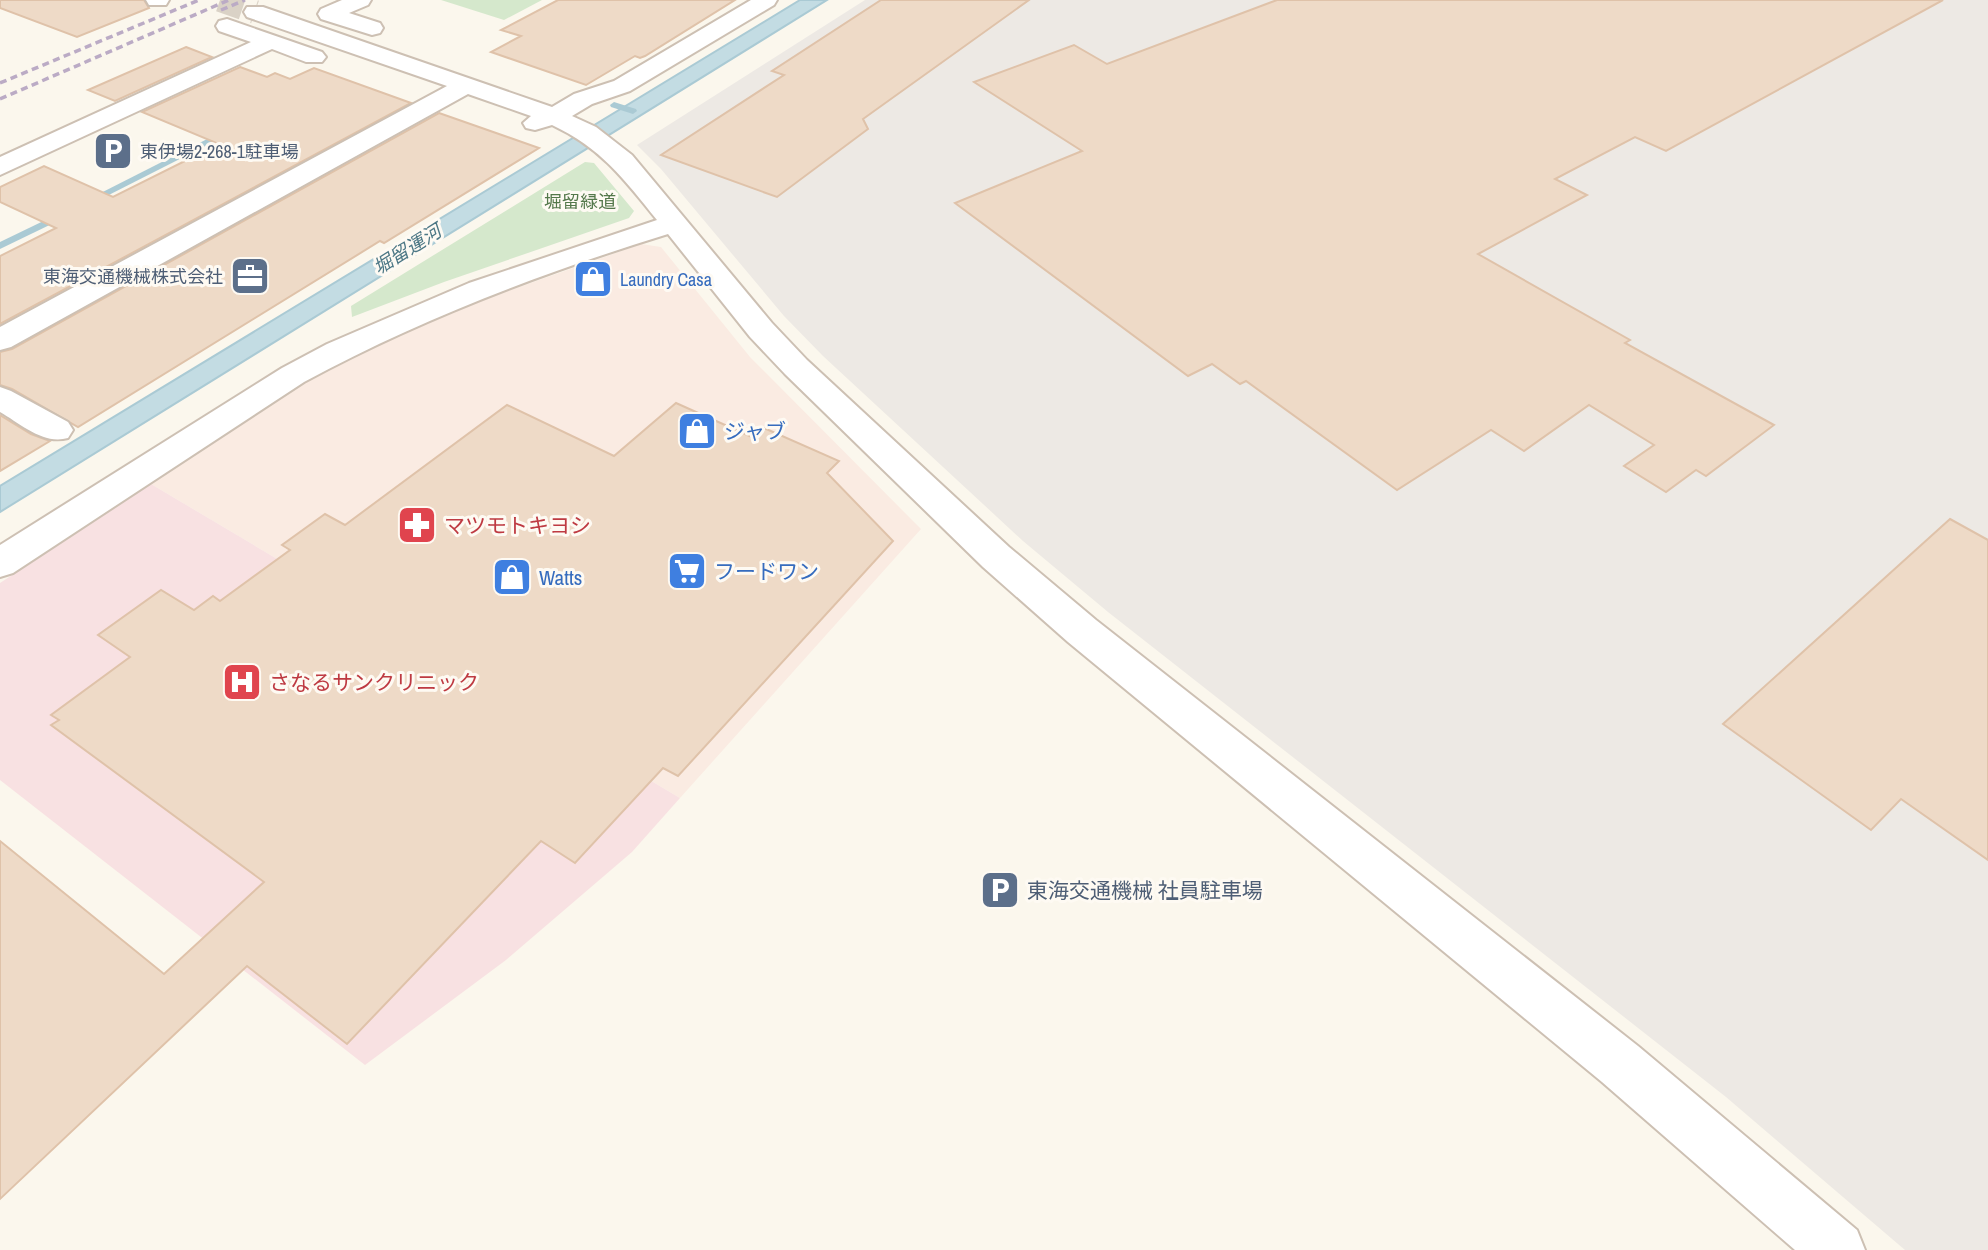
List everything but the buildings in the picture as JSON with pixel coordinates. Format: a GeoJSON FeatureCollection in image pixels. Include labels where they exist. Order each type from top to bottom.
{"type":"FeatureCollection","features":[{"type":"Feature","properties":{"kind":"street"},"geometry":{"type":"LineString","coordinates":[[360,0],[330,14],[393,35]]}},
{"type":"Feature","properties":{"kind":"street"},"geometry":{"type":"LineString","coordinates":[[407,90],[513,123],[535,123],[554,116],[583,99],[622,86],[766,0]]}},
{"type":"Feature","properties":{"kind":"street"},"geometry":{"type":"LineString","coordinates":[[255,12],[554,116],[590,135],[623,160],[783,353],[996,557],[1082,631],[1620,1064],[1837,1250]]}},
{"type":"Feature","properties":{"kind":"street"},"geometry":{"type":"LineString","coordinates":[[227,26],[333,64]]}},
{"type":"Feature","properties":{"kind":"street"},"geometry":{"type":"LineString","coordinates":[[0,167],[271,41]]}},
{"type":"Feature","properties":{"kind":"street"},"geometry":{"type":"LineString","coordinates":[[0,340],[467,85]]}},
{"type":"Feature","properties":{"kind":"street"},"geometry":{"type":"LineString","coordinates":[[558,90],[583,99]]}},
{"type":"Feature","properties":{"kind":"street"},"geometry":{"type":"LineString","coordinates":[[0,563],[333,352],[456,298],[675,223]]}},
{"type":"Feature","properties":{"kind":"street"},"geometry":{"type":"LineString","coordinates":[[0,398],[57,430]]}},
{"type":"Feature","properties":{"kind":"shaded area"},"geometry":{"type":"Polygon","coordinates":[[[865,0],[1988,0],[1988,1250],[1905,1250],[1726,1097],[1108,612],[1023,541],[823,356],[784,316],[661,169],[637,145],[865,0]]]}},
{"type":"Feature","properties":{"kind":"shaded area"},"geometry":{"type":"Polygon","coordinates":[[[641,244],[661,247],[750,357],[921,529],[680,798],[151,484],[304,382],[382,340],[463,307],[641,244]]]}},
{"type":"Feature","properties":{"kind":"shaded area","name":"さなるサンクリニック"},"geometry":{"type":"Polygon","coordinates":[[[151,484],[680,798],[632,852],[506,960],[365,1065],[0,780],[0,583],[151,484]]]}},
{"type":"Feature","properties":{"kind":"green space"},"geometry":{"type":"Polygon","coordinates":[[[441,0],[542,0],[504,20],[441,0]]]}},
{"type":"Feature","properties":{"kind":"green space","name":"堀留緑道"},"geometry":{"type":"Polygon","coordinates":[[[585,162],[594,163],[634,211],[629,218],[352,317],[351,306],[585,162]]]}},
{"type":"Feature","properties":{"kind":"water","name":"堀留運河"},"geometry":{"type":"Polygon","coordinates":[[[800,0],[827,0],[0,512],[0,486],[800,0]]]}},
{"type":"Feature","properties":{"kind":"waterway"},"geometry":{"type":"LineString","coordinates":[[614,105],[633,111]]}},
{"type":"Feature","properties":{"kind":"waterway"},"geometry":{"type":"LineString","coordinates":[[88,202],[226,133]]}},
{"type":"Feature","properties":{"kind":"waterway"},"geometry":{"type":"LineString","coordinates":[[0,246],[60,216]]}},
{"type":"Feature","properties":{"kind":"tunnel"},"geometry":{"type":"LineString","coordinates":[[220,0],[255,12]]}},
{"type":"Feature","properties":{"kind":"railway"},"geometry":{"type":"LineString","coordinates":[[0,83],[199,0]]}},
{"type":"Feature","properties":{"kind":"railway"},"geometry":{"type":"LineString","coordinates":[[0,99],[229,0]]}},
{"type":"Feature","properties":{"kind":"railway"},"geometry":{"type":"LineString","coordinates":[[221,10],[245,0]]}},
{"type":"Feature","properties":{"kind":"place","name":"東伊場2-268-1駐車場"},"geometry":{"type":"Point","coordinates":[113,151]}},
{"type":"Feature","properties":{"kind":"place","name":"東海交通機械株式会社"},"geometry":{"type":"Point","coordinates":[250,276]}},
{"type":"Feature","properties":{"kind":"place","name":"Laundry Casa"},"geometry":{"type":"Point","coordinates":[593,279]}},
{"type":"Feature","properties":{"kind":"place","name":"ジャブ"},"geometry":{"type":"Point","coordinates":[697,431]}},
{"type":"Feature","properties":{"kind":"place","name":"マツモトキヨシ"},"geometry":{"type":"Point","coordinates":[417,525]}},
{"type":"Feature","properties":{"kind":"place","name":"フードワン"},"geometry":{"type":"Point","coordinates":[687,571]}},
{"type":"Feature","properties":{"kind":"place","name":"Watts"},"geometry":{"type":"Point","coordinates":[512,577]}},
{"type":"Feature","properties":{"kind":"place","name":"さなるサンクリニック"},"geometry":{"type":"Point","coordinates":[242,682]}},
{"type":"Feature","properties":{"kind":"place","name":"東海交通機械 社員駐車場"},"geometry":{"type":"Point","coordinates":[1000,890]}}]}
